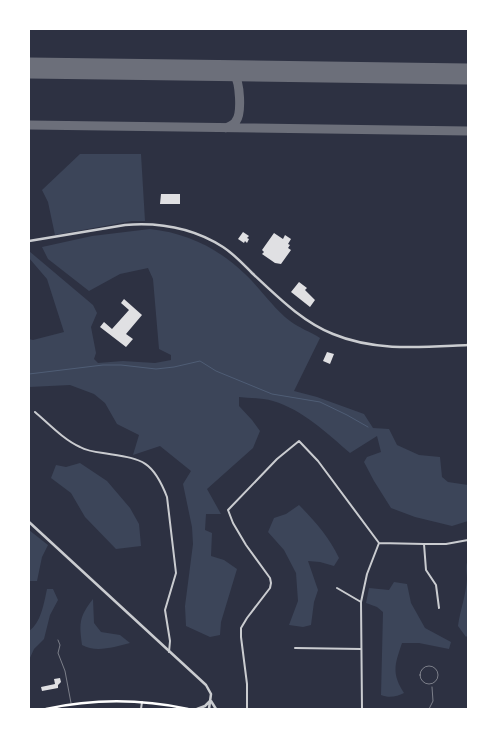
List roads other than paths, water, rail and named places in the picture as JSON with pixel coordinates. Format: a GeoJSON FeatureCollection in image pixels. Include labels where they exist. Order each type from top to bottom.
{"type":"FeatureCollection","features":[{"type":"Feature","properties":{"kind":"main road"},"geometry":{"type":"LineString","coordinates":[[46,709],[117,701],[142,702],[188,709]]}},
{"type":"Feature","properties":{"kind":"street"},"geometry":{"type":"LineString","coordinates":[[29,241],[125,225],[169,225],[205,237],[225,248],[299,315],[313,325],[333,334],[374,346],[468,345]]}},
{"type":"Feature","properties":{"kind":"street"},"geometry":{"type":"LineString","coordinates":[[34,412],[74,444],[82,448],[128,456],[143,462],[157,477],[163,487],[167,497],[176,573],[165,610],[170,640],[169,652]]}},
{"type":"Feature","properties":{"kind":"street"},"geometry":{"type":"LineString","coordinates":[[247,709],[247,684],[241,628],[246,618],[270,588],[271,583],[270,578],[233,523],[228,510],[277,459],[299,441],[318,461],[379,543]]}},
{"type":"Feature","properties":{"kind":"street"},"geometry":{"type":"LineString","coordinates":[[29,522],[210,689],[210,709]]}},
{"type":"Feature","properties":{"kind":"street"},"geometry":{"type":"LineString","coordinates":[[379,543],[446,544],[460,543],[468,540]]}},
{"type":"Feature","properties":{"kind":"street"},"geometry":{"type":"LineString","coordinates":[[362,709],[361,602],[367,574],[379,543]]}},
{"type":"Feature","properties":{"kind":"street"},"geometry":{"type":"LineString","coordinates":[[424,544],[426,570],[436,585],[439,608]]}},
{"type":"Feature","properties":{"kind":"street"},"geometry":{"type":"LineString","coordinates":[[337,588],[361,602]]}},
{"type":"Feature","properties":{"kind":"street"},"geometry":{"type":"LineString","coordinates":[[295,648],[361,649]]}},
{"type":"Feature","properties":{"kind":"street"},"geometry":{"type":"LineString","coordinates":[[197,709],[205,706],[210,699]]}},
{"type":"Feature","properties":{"kind":"street"},"geometry":{"type":"LineString","coordinates":[[210,699],[216,709]]}},
{"type":"Feature","properties":{"kind":"street"},"geometry":{"type":"LineString","coordinates":[[141,709],[142,702]]}},
{"type":"Feature","properties":{"kind":"lane"},"geometry":{"type":"LineString","coordinates":[[58,640],[60,645],[58,653],[65,671],[71,705]]}},
{"type":"Feature","properties":{"kind":"lane"},"geometry":{"type":"LineString","coordinates":[[429,709],[433,701],[432,685],[437,680],[438,674],[435,668],[427,666],[421,670],[420,676],[423,682],[432,685]]}},
{"type":"Feature","properties":{"kind":"waterway"},"geometry":{"type":"LineString","coordinates":[[196,29],[206,29]]}},
{"type":"Feature","properties":{"kind":"waterway"},"geometry":{"type":"LineString","coordinates":[[29,374],[103,365],[156,369],[200,361],[216,371],[272,394],[320,402],[368,427]]}}]}
